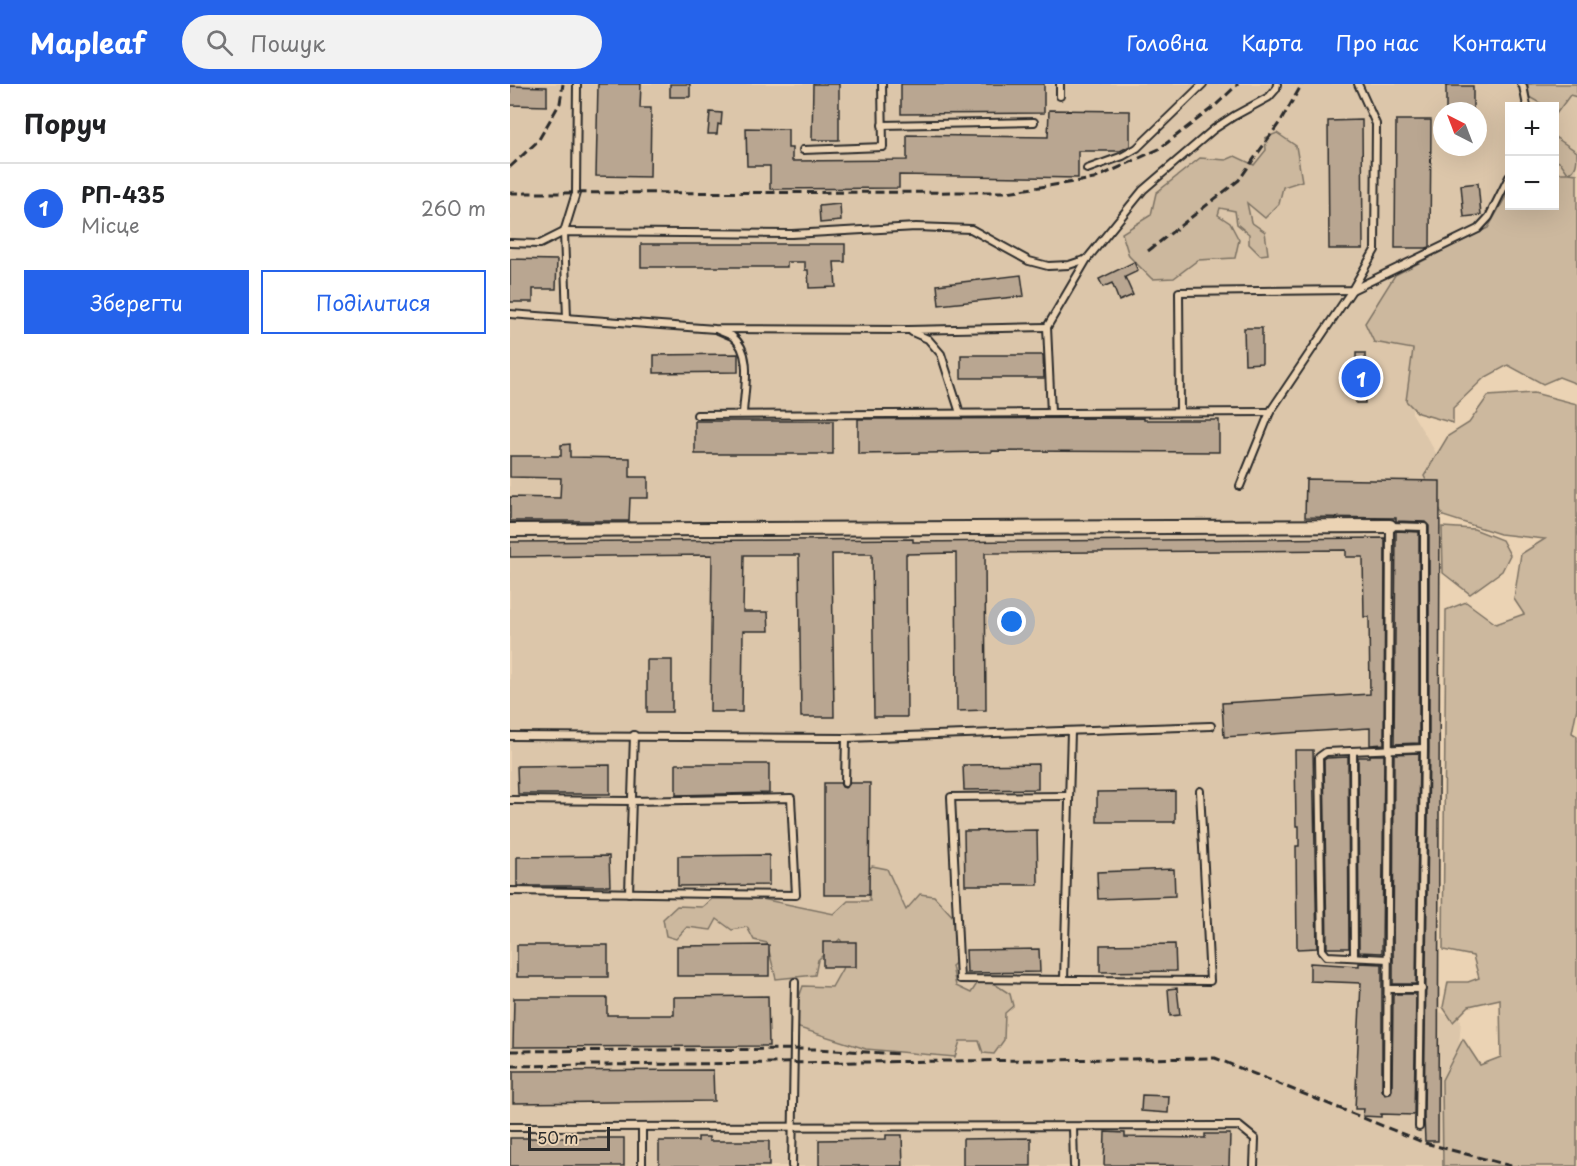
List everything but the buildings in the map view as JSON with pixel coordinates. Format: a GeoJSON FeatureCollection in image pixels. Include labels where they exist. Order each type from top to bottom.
{"type":"FeatureCollection","features":[{"type":"Feature","properties":{"kind":"street"},"geometry":{"type":"LineString","coordinates":[[510,530],[1390,526]]}},
{"type":"Feature","properties":{"kind":"lane"},"geometry":{"type":"LineString","coordinates":[[567,318],[564,232],[576,193],[577,84]]}},
{"type":"Feature","properties":{"kind":"lane"},"geometry":{"type":"LineString","coordinates":[[804,150],[883,147],[882,84]]}},
{"type":"Feature","properties":{"kind":"lane"},"geometry":{"type":"LineString","coordinates":[[1060,84],[1060,96]]}},
{"type":"Feature","properties":{"kind":"lane"},"geometry":{"type":"LineString","coordinates":[[1088,169],[1123,156],[1137,148],[1203,84]]}},
{"type":"Feature","properties":{"kind":"lane"},"geometry":{"type":"LineString","coordinates":[[1051,413],[1047,327],[1087,259],[1143,190],[1214,129],[1269,98],[1276,89],[1276,84]]}},
{"type":"Feature","properties":{"kind":"lane"},"geometry":{"type":"LineString","coordinates":[[1240,486],[1270,412],[1352,290],[1375,250],[1376,124],[1358,84]]}},
{"type":"Feature","properties":{"kind":"lane"},"geometry":{"type":"LineString","coordinates":[[1521,84],[1526,102]]}},
{"type":"Feature","properties":{"kind":"lane"},"geometry":{"type":"LineString","coordinates":[[882,125],[1034,122]]}},
{"type":"Feature","properties":{"kind":"lane"},"geometry":{"type":"LineString","coordinates":[[1180,412],[1179,292],[1352,290],[1478,230],[1489,217],[1505,185]]}},
{"type":"Feature","properties":{"kind":"lane"},"geometry":{"type":"LineString","coordinates":[[510,243],[540,243],[564,232],[792,234],[916,227],[971,229],[1029,261],[1048,266],[1069,265],[1087,259]]}},
{"type":"Feature","properties":{"kind":"lane"},"geometry":{"type":"LineString","coordinates":[[510,314],[715,329],[908,330],[1047,327]]}},
{"type":"Feature","properties":{"kind":"lane"},"geometry":{"type":"LineString","coordinates":[[715,329],[732,336],[741,347],[746,360],[744,414]]}},
{"type":"Feature","properties":{"kind":"lane"},"geometry":{"type":"LineString","coordinates":[[908,330],[928,339],[941,354],[960,413]]}},
{"type":"Feature","properties":{"kind":"lane"},"geometry":{"type":"LineString","coordinates":[[698,415],[1270,412]]}},
{"type":"Feature","properties":{"kind":"lane"},"geometry":{"type":"LineString","coordinates":[[1387,1090],[1390,526],[1424,527],[1422,989],[1419,1127]]}},
{"type":"Feature","properties":{"kind":"lane"},"geometry":{"type":"LineString","coordinates":[[510,736],[846,738],[1211,726]]}},
{"type":"Feature","properties":{"kind":"lane"},"geometry":{"type":"LineString","coordinates":[[1064,980],[1071,730]]}},
{"type":"Feature","properties":{"kind":"lane"},"geometry":{"type":"LineString","coordinates":[[629,892],[634,735]]}},
{"type":"Feature","properties":{"kind":"lane"},"geometry":{"type":"LineString","coordinates":[[845,783],[846,738]]}},
{"type":"Feature","properties":{"kind":"lane"},"geometry":{"type":"LineString","coordinates":[[1388,959],[1327,956],[1322,950],[1319,757],[1326,752],[1424,748]]}},
{"type":"Feature","properties":{"kind":"lane"},"geometry":{"type":"LineString","coordinates":[[1353,751],[1354,957]]}},
{"type":"Feature","properties":{"kind":"lane"},"geometry":{"type":"LineString","coordinates":[[1069,796],[951,798],[960,979],[1210,981],[1200,791]]}},
{"type":"Feature","properties":{"kind":"lane"},"geometry":{"type":"LineString","coordinates":[[510,800],[631,801],[791,798],[796,895],[510,891]]}},
{"type":"Feature","properties":{"kind":"lane"},"geometry":{"type":"LineString","coordinates":[[792,1166],[795,982]]}},
{"type":"Feature","properties":{"kind":"lane"},"geometry":{"type":"LineString","coordinates":[[1388,989],[1422,989]]}},
{"type":"Feature","properties":{"kind":"lane"},"geometry":{"type":"LineString","coordinates":[[510,1127],[1239,1126],[1255,1138],[1254,1166]]}},
{"type":"Feature","properties":{"kind":"lane"},"geometry":{"type":"LineString","coordinates":[[642,1127],[642,1166]]}},
{"type":"Feature","properties":{"kind":"lane"},"geometry":{"type":"LineString","coordinates":[[1073,1127],[1074,1166]]}},
{"type":"Feature","properties":{"kind":"shaded area"},"geometry":{"type":"Polygon","coordinates":[[[510,84],[1577,84],[1577,173],[1559,173],[1559,102],[1505,102],[1505,198],[1488,228],[1395,275],[1374,342],[1413,349],[1412,413],[1450,476],[1439,518],[1440,1012],[1461,1020],[1450,1166],[510,1166],[510,84]]]}},
{"type":"Feature","properties":{"kind":"shaded area"},"geometry":{"type":"Polygon","coordinates":[[[1528,84],[1577,84],[1577,97],[1570,95],[1559,110],[1559,102],[1538,102],[1529,97],[1528,84]]]}},
{"type":"Feature","properties":{"kind":"shaded area"},"geometry":{"type":"Polygon","coordinates":[[[1277,133],[1296,146],[1302,181],[1283,187],[1279,204],[1265,218],[1247,203],[1251,222],[1265,232],[1268,254],[1260,255],[1249,244],[1249,234],[1237,224],[1235,211],[1220,208],[1218,215],[1230,223],[1239,240],[1235,258],[1198,260],[1174,278],[1152,279],[1129,256],[1122,233],[1151,215],[1156,193],[1200,158],[1226,160],[1235,156],[1254,165],[1266,150],[1265,138],[1277,133]]]}},
{"type":"Feature","properties":{"kind":"shaded area"},"geometry":{"type":"Polygon","coordinates":[[[1559,140],[1577,152],[1577,162],[1572,172],[1569,173],[1577,174],[1577,384],[1559,377],[1543,384],[1508,365],[1484,378],[1453,408],[1453,423],[1418,413],[1406,401],[1413,349],[1374,342],[1365,323],[1395,275],[1488,228],[1505,198],[1505,210],[1559,210],[1559,173],[1568,173],[1559,162],[1559,140]]]}},
{"type":"Feature","properties":{"kind":"shaded area"},"geometry":{"type":"Polygon","coordinates":[[[1534,393],[1577,404],[1577,708],[1572,733],[1577,736],[1577,1166],[1443,1166],[1442,1080],[1463,1039],[1480,1065],[1501,1057],[1500,999],[1469,1006],[1453,1022],[1443,1007],[1448,982],[1468,982],[1479,978],[1473,956],[1443,950],[1446,610],[1466,602],[1496,624],[1524,614],[1514,599],[1521,554],[1545,539],[1500,534],[1443,516],[1424,476],[1448,436],[1469,423],[1488,396],[1534,393]]]}},
{"type":"Feature","properties":{"kind":"shaded area"},"geometry":{"type":"Polygon","coordinates":[[[1442,527],[1474,529],[1502,540],[1510,555],[1502,571],[1470,594],[1443,573],[1442,527]]]}},
{"type":"Feature","properties":{"kind":"shaded area"},"geometry":{"type":"Polygon","coordinates":[[[872,866],[887,869],[906,910],[920,894],[934,896],[956,920],[961,958],[952,966],[956,986],[971,993],[978,982],[990,981],[1010,994],[1013,1006],[1005,1013],[1004,1040],[994,1054],[983,1053],[979,1041],[960,1041],[955,1057],[866,1049],[799,1028],[793,1014],[803,986],[832,987],[845,964],[853,962],[840,939],[818,960],[815,975],[776,979],[767,943],[754,940],[747,927],[732,930],[717,919],[711,930],[687,927],[676,939],[666,936],[663,919],[677,906],[702,907],[712,899],[762,899],[834,914],[848,901],[870,901],[864,875],[872,866]]]}},
{"type":"Feature","properties":{"kind":"railway"},"geometry":{"type":"LineString","coordinates":[[510,167],[538,141],[560,103],[563,84]]}},
{"type":"Feature","properties":{"kind":"railway"},"geometry":{"type":"LineString","coordinates":[[510,193],[1007,192],[1094,179],[1159,149],[1216,105],[1238,84]]}},
{"type":"Feature","properties":{"kind":"railway"},"geometry":{"type":"LineString","coordinates":[[1148,251],[1239,180],[1282,119],[1302,84]]}},
{"type":"Feature","properties":{"kind":"railway"},"geometry":{"type":"LineString","coordinates":[[510,1051],[816,1049],[900,1054]]}},
{"type":"Feature","properties":{"kind":"railway"},"geometry":{"type":"LineString","coordinates":[[510,1066],[1215,1058],[1425,1143],[1511,1166]]}},
{"type":"Feature","properties":{"kind":"place","name":"РП-435"},"geometry":{"type":"Point","coordinates":[1361,378]}}]}
